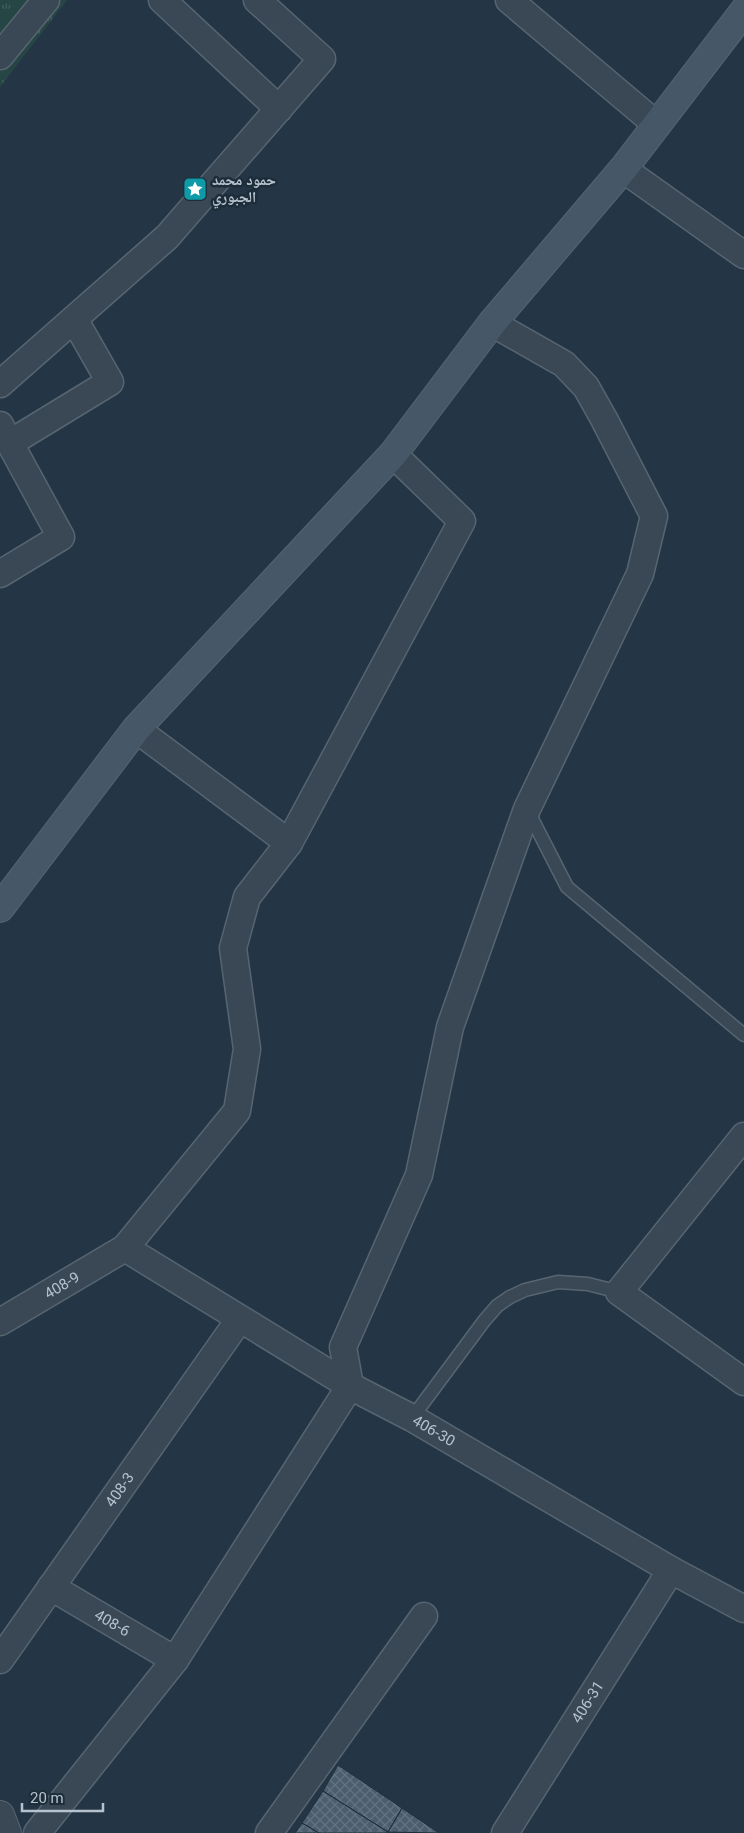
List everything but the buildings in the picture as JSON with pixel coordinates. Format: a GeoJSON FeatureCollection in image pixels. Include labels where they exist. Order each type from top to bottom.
{"type":"FeatureCollection","features":[{"type":"Feature","properties":{"kind":"main road"},"geometry":{"type":"LineString","coordinates":[[0,908],[136,729],[393,454],[492,323],[623,169],[744,11]]}},
{"type":"Feature","properties":{"kind":"street"},"geometry":{"type":"LineString","coordinates":[[0,56],[46,0]]}},
{"type":"Feature","properties":{"kind":"street"},"geometry":{"type":"LineString","coordinates":[[162,0],[279,109]]}},
{"type":"Feature","properties":{"kind":"street"},"geometry":{"type":"LineString","coordinates":[[0,384],[168,237],[322,59],[257,0]]}},
{"type":"Feature","properties":{"kind":"street"},"geometry":{"type":"LineString","coordinates":[[509,0],[657,125]]}},
{"type":"Feature","properties":{"kind":"street"},"geometry":{"type":"LineString","coordinates":[[623,169],[744,255]]}},
{"type":"Feature","properties":{"kind":"street"},"geometry":{"type":"LineString","coordinates":[[0,574],[61,537],[5,434],[110,382],[74,319]]}},
{"type":"Feature","properties":{"kind":"street"},"geometry":{"type":"LineString","coordinates":[[37,1833],[174,1660],[350,1386],[343,1347],[419,1175],[450,1027],[527,809],[640,574],[654,516],[586,387],[564,364],[492,323]]}},
{"type":"Feature","properties":{"kind":"street"},"geometry":{"type":"LineString","coordinates":[[125,1248],[237,1111],[247,1049],[232,948],[247,897],[288,844],[462,521],[393,454]]}},
{"type":"Feature","properties":{"kind":"street"},"geometry":{"type":"LineString","coordinates":[[136,729],[288,844]]}},
{"type":"Feature","properties":{"kind":"street"},"geometry":{"type":"LineString","coordinates":[[744,1136],[619,1292],[744,1382]]}},
{"type":"Feature","properties":{"kind":"street","name":"406-30"},"geometry":{"type":"LineString","coordinates":[[125,1248],[239,1320],[350,1386],[412,1418],[671,1570],[744,1609]]}},
{"type":"Feature","properties":{"kind":"street","name":"408-9"},"geometry":{"type":"LineString","coordinates":[[0,1322],[125,1248]]}},
{"type":"Feature","properties":{"kind":"street","name":"408-3"},"geometry":{"type":"LineString","coordinates":[[0,1660],[239,1320]]}},
{"type":"Feature","properties":{"kind":"street","name":"406-31"},"geometry":{"type":"LineString","coordinates":[[505,1833],[671,1570]]}},
{"type":"Feature","properties":{"kind":"street","name":"408-6"},"geometry":{"type":"LineString","coordinates":[[51,1587],[174,1660]]}},
{"type":"Feature","properties":{"kind":"street"},"geometry":{"type":"LineString","coordinates":[[270,1833],[424,1616]]}},
{"type":"Feature","properties":{"kind":"street"},"geometry":{"type":"LineString","coordinates":[[0,1815],[7,1833]]}},
{"type":"Feature","properties":{"kind":"lane"},"geometry":{"type":"LineString","coordinates":[[527,809],[567,887],[744,1035]]}},
{"type":"Feature","properties":{"kind":"lane"},"geometry":{"type":"LineString","coordinates":[[412,1418],[484,1321],[497,1306],[510,1297],[525,1290],[558,1282],[588,1284],[619,1292]]}},
{"type":"Feature","properties":{"kind":"green space"},"geometry":{"type":"Polygon","coordinates":[[[0,0],[67,0],[0,87],[0,0]]]}},
{"type":"Feature","properties":{"kind":"place","name":"حمود محمد الجبوري"},"geometry":{"type":"Point","coordinates":[195,189]}}]}
